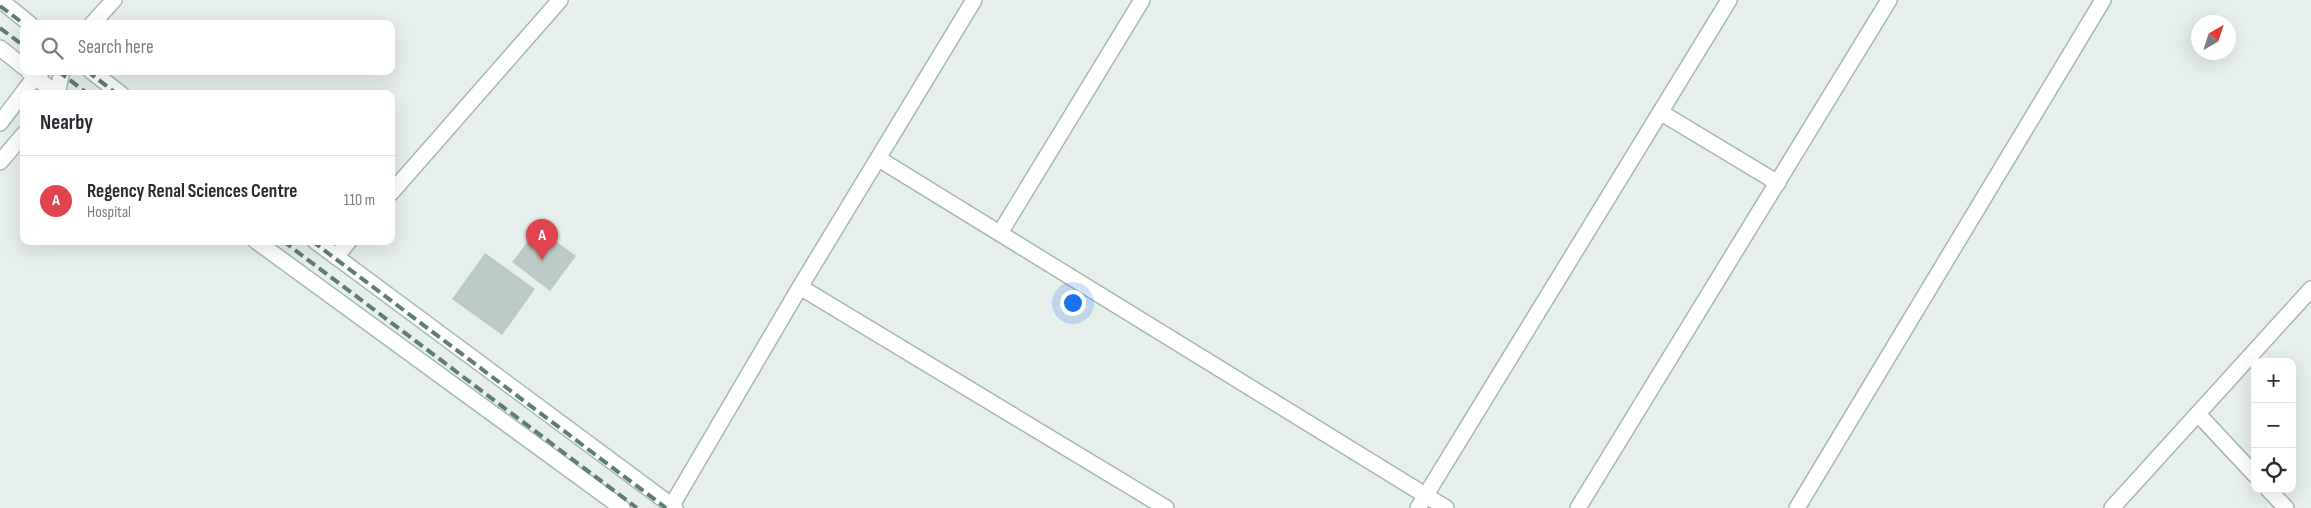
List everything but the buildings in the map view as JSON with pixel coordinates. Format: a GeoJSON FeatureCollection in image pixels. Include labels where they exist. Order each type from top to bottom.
{"type":"FeatureCollection","features":[{"type":"Feature","properties":{"kind":"street"},"geometry":{"type":"LineString","coordinates":[[0,0],[25,20]]}},
{"type":"Feature","properties":{"kind":"street"},"geometry":{"type":"LineString","coordinates":[[96,20],[114,0]]}},
{"type":"Feature","properties":{"kind":"street"},"geometry":{"type":"LineString","coordinates":[[395,188],[560,0]]}},
{"type":"Feature","properties":{"kind":"street"},"geometry":{"type":"LineString","coordinates":[[321,245],[674,507],[800,287],[974,0]]}},
{"type":"Feature","properties":{"kind":"street"},"geometry":{"type":"LineString","coordinates":[[1000,233],[1142,0]]}},
{"type":"Feature","properties":{"kind":"street"},"geometry":{"type":"LineString","coordinates":[[1422,502],[1729,0]]}},
{"type":"Feature","properties":{"kind":"street"},"geometry":{"type":"LineString","coordinates":[[1578,508],[1889,0]]}},
{"type":"Feature","properties":{"kind":"street"},"geometry":{"type":"LineString","coordinates":[[1797,508],[2104,0]]}},
{"type":"Feature","properties":{"kind":"street"},"geometry":{"type":"LineString","coordinates":[[0,48],[20,63]]}},
{"type":"Feature","properties":{"kind":"street"},"geometry":{"type":"LineString","coordinates":[[21,90],[30,75]]}},
{"type":"Feature","properties":{"kind":"street"},"geometry":{"type":"LineString","coordinates":[[35,75],[52,90]]}},
{"type":"Feature","properties":{"kind":"street"},"geometry":{"type":"LineString","coordinates":[[58,90],[61,75]]}},
{"type":"Feature","properties":{"kind":"street"},"geometry":{"type":"LineString","coordinates":[[97,75],[116,90]]}},
{"type":"Feature","properties":{"kind":"street"},"geometry":{"type":"LineString","coordinates":[[0,123],[20,91]]}},
{"type":"Feature","properties":{"kind":"street"},"geometry":{"type":"LineString","coordinates":[[1660,112],[1778,182]]}},
{"type":"Feature","properties":{"kind":"street"},"geometry":{"type":"LineString","coordinates":[[0,162],[20,139]]}},
{"type":"Feature","properties":{"kind":"street"},"geometry":{"type":"LineString","coordinates":[[879,159],[1000,233],[1422,502],[1446,508]]}},
{"type":"Feature","properties":{"kind":"street"},"geometry":{"type":"LineString","coordinates":[[261,245],[622,508]]}},
{"type":"Feature","properties":{"kind":"street"},"geometry":{"type":"LineString","coordinates":[[336,256],[346,245]]}},
{"type":"Feature","properties":{"kind":"street"},"geometry":{"type":"LineString","coordinates":[[800,287],[1166,508]]}},
{"type":"Feature","properties":{"kind":"street"},"geometry":{"type":"LineString","coordinates":[[2112,508],[2311,289]]}},
{"type":"Feature","properties":{"kind":"street"},"geometry":{"type":"LineString","coordinates":[[2198,414],[2251,471]]}},
{"type":"Feature","properties":{"kind":"street"},"geometry":{"type":"LineString","coordinates":[[2272,493],[2286,508]]}},
{"type":"Feature","properties":{"kind":"railway"},"geometry":{"type":"LineString","coordinates":[[0,6],[20,21]]}},
{"type":"Feature","properties":{"kind":"railway"},"geometry":{"type":"LineString","coordinates":[[0,28],[20,43]]}},
{"type":"Feature","properties":{"kind":"railway"},"geometry":{"type":"LineString","coordinates":[[63,75],[83,90]]}},
{"type":"Feature","properties":{"kind":"railway"},"geometry":{"type":"LineString","coordinates":[[92,75],[112,90]]}},
{"type":"Feature","properties":{"kind":"railway"},"geometry":{"type":"LineString","coordinates":[[288,245],[637,508]]}},
{"type":"Feature","properties":{"kind":"railway"},"geometry":{"type":"LineString","coordinates":[[317,245],[666,508]]}},
{"type":"Feature","properties":{"kind":"place","name":"Regency Renal Sciences Centre"},"geometry":{"type":"Point","coordinates":[542,260]}}]}
